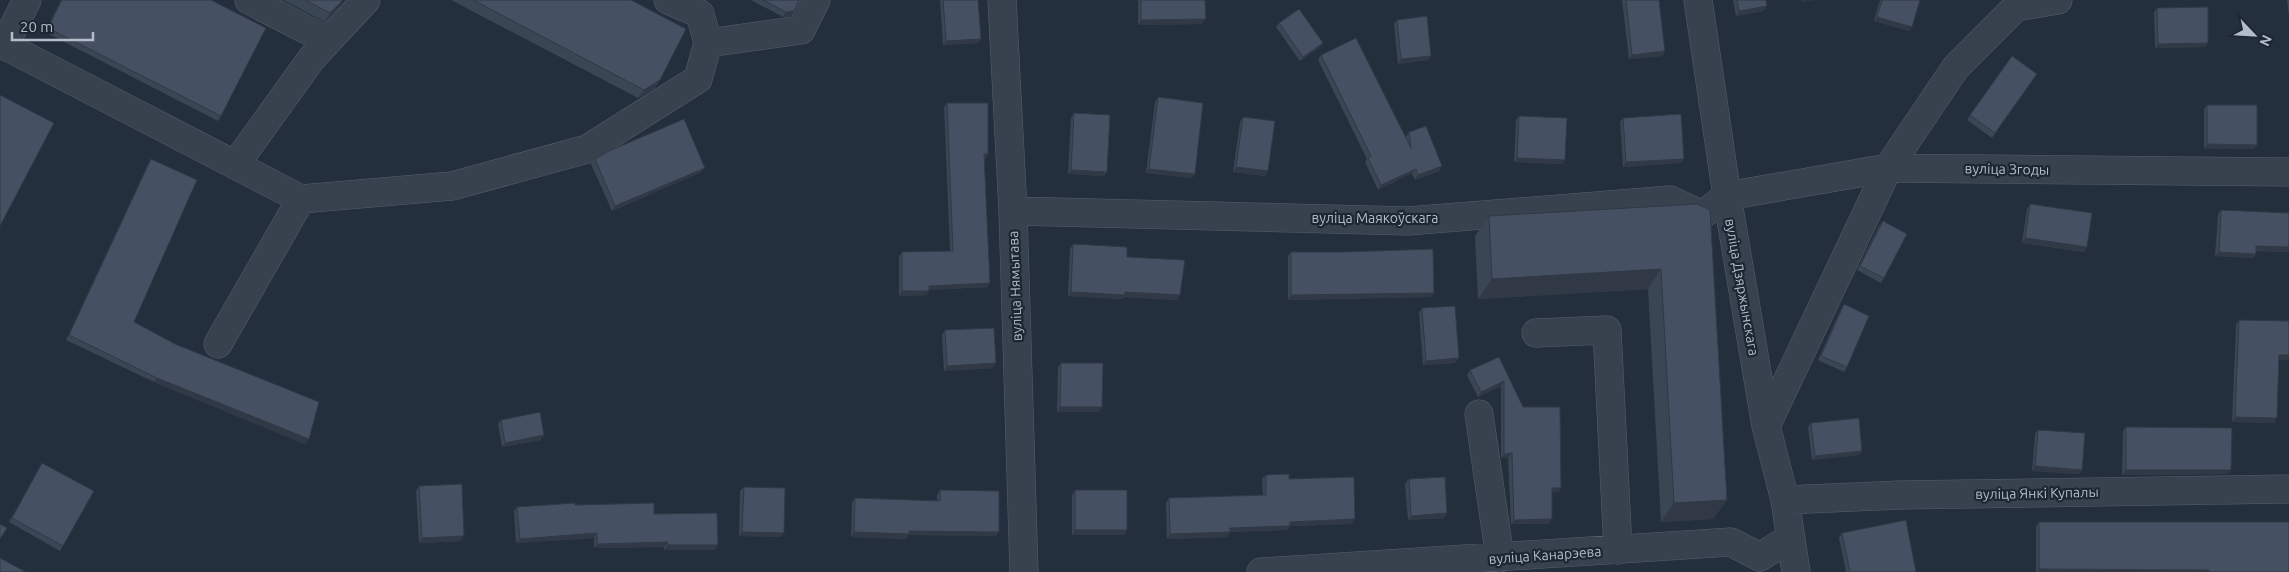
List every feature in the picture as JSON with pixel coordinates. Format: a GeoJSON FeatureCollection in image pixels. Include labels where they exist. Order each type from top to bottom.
{"type":"FeatureCollection","features":[{"type":"Feature","properties":{"kind":"street"},"geometry":{"type":"LineString","coordinates":[[27,0],[2,45],[301,199],[452,186],[587,149],[698,79],[708,43],[700,14],[668,0]]}},
{"type":"Feature","properties":{"kind":"street"},"geometry":{"type":"LineString","coordinates":[[249,0],[328,40]]}},
{"type":"Feature","properties":{"kind":"street"},"geometry":{"type":"LineString","coordinates":[[235,165],[312,58],[366,0]]}},
{"type":"Feature","properties":{"kind":"street"},"geometry":{"type":"LineString","coordinates":[[708,43],[801,30],[816,0]]}},
{"type":"Feature","properties":{"kind":"street","name":"вуліца Нямытава"},"geometry":{"type":"LineString","coordinates":[[1002,0],[1013,211],[1024,572]]}},
{"type":"Feature","properties":{"kind":"street","name":"вуліца Дзяржынскага"},"geometry":{"type":"LineString","coordinates":[[1698,0],[1727,196],[1766,426],[1785,500],[1796,572]]}},
{"type":"Feature","properties":{"kind":"street"},"geometry":{"type":"LineString","coordinates":[[1766,426],[1888,168],[1956,67],[2016,7],[2058,0]]}},
{"type":"Feature","properties":{"kind":"street","name":"вуліца Згоды"},"geometry":{"type":"LineString","coordinates":[[1727,196],[1888,168],[2289,172]]}},
{"type":"Feature","properties":{"kind":"street","name":"вуліца Маякоўскага"},"geometry":{"type":"LineString","coordinates":[[1013,211],[1408,221],[1670,200],[1702,215],[1727,196]]}},
{"type":"Feature","properties":{"kind":"street"},"geometry":{"type":"LineString","coordinates":[[218,344],[301,199]]}},
{"type":"Feature","properties":{"kind":"street"},"geometry":{"type":"LineString","coordinates":[[1536,333],[1607,330],[1618,550]]}},
{"type":"Feature","properties":{"kind":"street"},"geometry":{"type":"LineString","coordinates":[[1479,414],[1500,558]]}},
{"type":"Feature","properties":{"kind":"street","name":"вуліца Янкі Купалы"},"geometry":{"type":"LineString","coordinates":[[1785,500],[1900,495],[2289,489]]}},
{"type":"Feature","properties":{"kind":"street","name":"вуліца Канарэева"},"geometry":{"type":"LineString","coordinates":[[1260,572],[1731,542],[1760,557],[1790,538]]}},
{"type":"Feature","properties":{"kind":"building"},"geometry":{"type":"Polygon","coordinates":[[[62,0],[211,0],[266,28],[221,116],[48,28],[62,0]]]}},
{"type":"Feature","properties":{"kind":"building"},"geometry":{"type":"Polygon","coordinates":[[[305,0],[343,0],[330,13],[305,0]]]}},
{"type":"Feature","properties":{"kind":"building"},"geometry":{"type":"Polygon","coordinates":[[[473,0],[631,0],[686,29],[660,80],[644,90],[473,0]]]}},
{"type":"Feature","properties":{"kind":"building"},"geometry":{"type":"Polygon","coordinates":[[[763,0],[799,0],[794,11],[786,12],[763,0]]]}},
{"type":"Feature","properties":{"kind":"building"},"geometry":{"type":"Polygon","coordinates":[[[943,0],[978,0],[981,39],[946,41],[943,0]]]}},
{"type":"Feature","properties":{"kind":"building"},"geometry":{"type":"Polygon","coordinates":[[[1141,0],[1205,0],[1206,19],[1141,20],[1141,0]]]}},
{"type":"Feature","properties":{"kind":"building"},"geometry":{"type":"Polygon","coordinates":[[[1626,0],[1659,0],[1665,51],[1632,55],[1626,0]]]}},
{"type":"Feature","properties":{"kind":"building"},"geometry":{"type":"Polygon","coordinates":[[[1737,0],[1766,0],[1767,6],[1739,11],[1737,0]]]}},
{"type":"Feature","properties":{"kind":"building"},"geometry":{"type":"Polygon","coordinates":[[[1882,0],[1920,0],[1912,27],[1877,17],[1882,0]]]}},
{"type":"Feature","properties":{"kind":"building"},"geometry":{"type":"Polygon","coordinates":[[[2208,7],[2208,43],[2158,44],[2157,8],[2208,7]]]}},
{"type":"Feature","properties":{"kind":"building"},"geometry":{"type":"Polygon","coordinates":[[[1299,9],[1323,43],[1303,57],[1279,23],[1299,9]]]}},
{"type":"Feature","properties":{"kind":"building"},"geometry":{"type":"Polygon","coordinates":[[[1427,16],[1431,56],[1401,59],[1397,20],[1427,16]]]}},
{"type":"Feature","properties":{"kind":"building"},"geometry":{"type":"Polygon","coordinates":[[[1356,38],[1411,148],[1409,132],[1426,126],[1442,166],[1418,175],[1416,169],[1381,185],[1368,158],[1371,156],[1321,55],[1356,38]]]}},
{"type":"Feature","properties":{"kind":"building"},"geometry":{"type":"Polygon","coordinates":[[[2012,56],[2037,74],[1995,133],[1970,115],[2012,56]]]}},
{"type":"Feature","properties":{"kind":"building"},"geometry":{"type":"Polygon","coordinates":[[[0,95],[54,123],[0,226],[0,95]]]}},
{"type":"Feature","properties":{"kind":"building"},"geometry":{"type":"Polygon","coordinates":[[[1158,97],[1203,103],[1195,174],[1149,169],[1158,97]]]}},
{"type":"Feature","properties":{"kind":"building"},"geometry":{"type":"Polygon","coordinates":[[[947,103],[988,103],[988,154],[984,154],[990,283],[929,286],[929,291],[902,291],[902,252],[953,251],[947,103]]]}},
{"type":"Feature","properties":{"kind":"building"},"geometry":{"type":"Polygon","coordinates":[[[2207,105],[2257,105],[2257,145],[2207,144],[2207,105]]]}},
{"type":"Feature","properties":{"kind":"building"},"geometry":{"type":"Polygon","coordinates":[[[1074,113],[1110,115],[1107,172],[1071,170],[1074,113]]]}},
{"type":"Feature","properties":{"kind":"building"},"geometry":{"type":"Polygon","coordinates":[[[1681,114],[1684,159],[1626,162],[1623,118],[1681,114]]]}},
{"type":"Feature","properties":{"kind":"building"},"geometry":{"type":"Polygon","coordinates":[[[1519,116],[1567,118],[1565,160],[1517,158],[1519,116]]]}},
{"type":"Feature","properties":{"kind":"building"},"geometry":{"type":"Polygon","coordinates":[[[1243,117],[1275,121],[1268,171],[1236,167],[1243,117]]]}},
{"type":"Feature","properties":{"kind":"building"},"geometry":{"type":"Polygon","coordinates":[[[684,119],[705,168],[615,206],[595,159],[609,151],[684,119]]]}},
{"type":"Feature","properties":{"kind":"building"},"geometry":{"type":"Polygon","coordinates":[[[151,159],[197,180],[134,322],[175,344],[319,402],[309,439],[157,378],[69,335],[151,159]]]}},
{"type":"Feature","properties":{"kind":"building"},"geometry":{"type":"Polygon","coordinates":[[[1697,204],[1710,210],[1727,500],[1674,503],[1661,269],[1492,279],[1489,216],[1697,204]]]}},
{"type":"Feature","properties":{"kind":"building"},"geometry":{"type":"Polygon","coordinates":[[[2030,204],[2092,213],[2087,247],[2025,238],[2030,204]]]}},
{"type":"Feature","properties":{"kind":"building"},"geometry":{"type":"Polygon","coordinates":[[[2221,210],[2289,213],[2289,247],[2256,246],[2256,254],[2219,252],[2221,210]]]}},
{"type":"Feature","properties":{"kind":"building"},"geometry":{"type":"Polygon","coordinates":[[[1883,221],[1907,234],[1884,278],[1860,266],[1883,221]]]}},
{"type":"Feature","properties":{"kind":"building"},"geometry":{"type":"Polygon","coordinates":[[[1073,244],[1127,247],[1127,257],[1185,260],[1180,295],[1125,292],[1125,295],[1071,292],[1073,244]]]}},
{"type":"Feature","properties":{"kind":"building"},"geometry":{"type":"Polygon","coordinates":[[[1433,249],[1434,293],[1291,295],[1291,252],[1433,249]]]}},
{"type":"Feature","properties":{"kind":"building"},"geometry":{"type":"Polygon","coordinates":[[[1844,304],[1869,316],[1847,367],[1821,356],[1844,304]]]}},
{"type":"Feature","properties":{"kind":"building"},"geometry":{"type":"Polygon","coordinates":[[[1455,306],[1459,358],[1426,361],[1422,308],[1455,306]]]}},
{"type":"Feature","properties":{"kind":"building"},"geometry":{"type":"Polygon","coordinates":[[[2239,320],[2289,321],[2289,355],[2279,355],[2277,418],[2235,417],[2239,320]]]}},
{"type":"Feature","properties":{"kind":"building"},"geometry":{"type":"Polygon","coordinates":[[[994,328],[996,363],[947,366],[945,330],[994,328]]]}},
{"type":"Feature","properties":{"kind":"building"},"geometry":{"type":"Polygon","coordinates":[[[1499,357],[1523,407],[1560,407],[1561,488],[1552,488],[1552,519],[1514,520],[1512,453],[1504,454],[1504,381],[1481,392],[1470,370],[1499,357]]]}},
{"type":"Feature","properties":{"kind":"building"},"geometry":{"type":"Polygon","coordinates":[[[1061,363],[1103,363],[1102,407],[1060,407],[1061,363]]]}},
{"type":"Feature","properties":{"kind":"building"},"geometry":{"type":"Polygon","coordinates":[[[540,412],[544,435],[505,443],[501,420],[540,412]]]}},
{"type":"Feature","properties":{"kind":"building"},"geometry":{"type":"Polygon","coordinates":[[[1859,418],[1862,451],[1815,456],[1811,423],[1859,418]]]}},
{"type":"Feature","properties":{"kind":"building"},"geometry":{"type":"Polygon","coordinates":[[[2126,427],[2232,428],[2231,470],[2126,470],[2126,427]]]}},
{"type":"Feature","properties":{"kind":"building"},"geometry":{"type":"Polygon","coordinates":[[[2038,430],[2085,433],[2082,470],[2035,466],[2038,430]]]}},
{"type":"Feature","properties":{"kind":"building"},"geometry":{"type":"Polygon","coordinates":[[[42,463],[94,491],[63,546],[12,518],[42,463]]]}},
{"type":"Feature","properties":{"kind":"building"},"geometry":{"type":"Polygon","coordinates":[[[1289,474],[1289,479],[1354,477],[1355,519],[1290,522],[1290,526],[1230,528],[1230,532],[1170,534],[1169,498],[1266,495],[1266,475],[1289,474]]]}},
{"type":"Feature","properties":{"kind":"building"},"geometry":{"type":"Polygon","coordinates":[[[1445,477],[1447,513],[1411,516],[1409,479],[1445,477]]]}},
{"type":"Feature","properties":{"kind":"building"},"geometry":{"type":"Polygon","coordinates":[[[462,484],[464,536],[422,538],[419,486],[462,484]]]}},
{"type":"Feature","properties":{"kind":"building"},"geometry":{"type":"Polygon","coordinates":[[[744,487],[785,488],[784,533],[742,532],[744,487]]]}},
{"type":"Feature","properties":{"kind":"building"},"geometry":{"type":"Polygon","coordinates":[[[940,490],[999,491],[999,532],[909,531],[909,534],[854,532],[855,498],[940,501],[940,490]]]}},
{"type":"Feature","properties":{"kind":"building"},"geometry":{"type":"Polygon","coordinates":[[[1075,490],[1127,490],[1127,530],[1075,530],[1075,490]]]}},
{"type":"Feature","properties":{"kind":"building"},"geometry":{"type":"Polygon","coordinates":[[[575,503],[575,505],[654,503],[654,514],[717,513],[718,545],[668,545],[668,542],[597,544],[597,533],[520,539],[517,507],[575,503]]]}},
{"type":"Feature","properties":{"kind":"building"},"geometry":{"type":"Polygon","coordinates":[[[1906,520],[1916,572],[1850,572],[1842,533],[1906,520]]]}},
{"type":"Feature","properties":{"kind":"building"},"geometry":{"type":"Polygon","coordinates":[[[2039,522],[2289,522],[2289,572],[2039,569],[2039,522]]]}},
{"type":"Feature","properties":{"kind":"building"},"geometry":{"type":"Polygon","coordinates":[[[0,524],[7,528],[0,539],[0,524]]]}},
{"type":"Feature","properties":{"kind":"building"},"geometry":{"type":"Polygon","coordinates":[[[0,558],[26,572],[0,572],[0,558]]]}}]}
